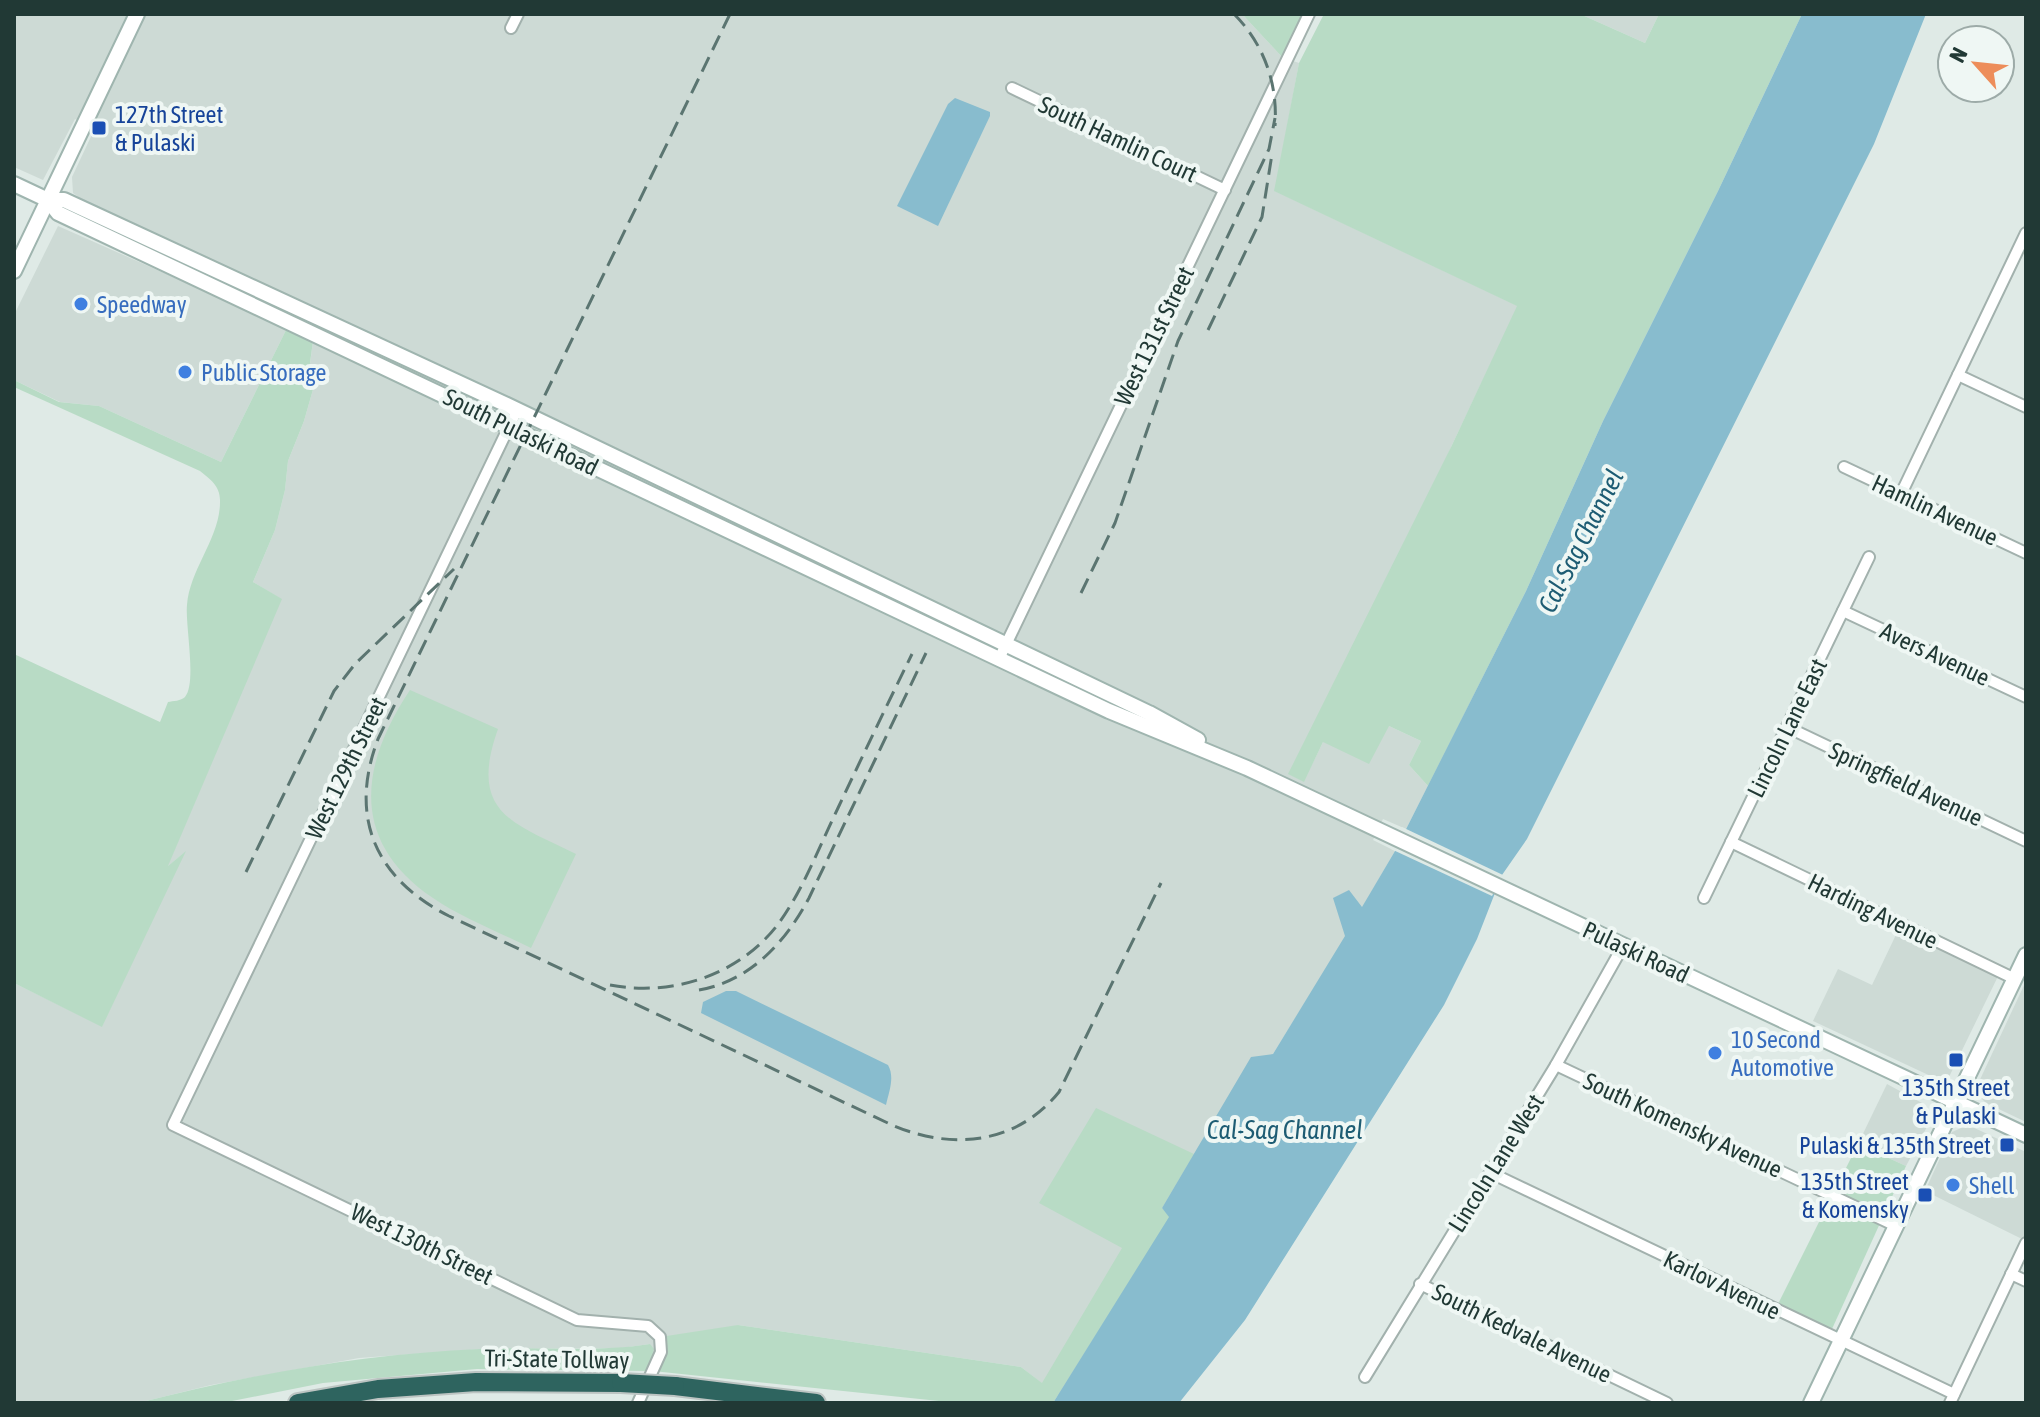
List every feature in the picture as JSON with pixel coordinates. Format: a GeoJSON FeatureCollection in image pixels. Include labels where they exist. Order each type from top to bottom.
{"type":"FeatureCollection","features":[{"type":"Feature","properties":{"kind":"highway","name":"Tri-State Tollway"},"geometry":{"type":"LineString","coordinates":[[298,1403],[378,1389],[476,1382],[675,1386],[816,1403]]}},
{"type":"Feature","properties":{"kind":"main road"},"geometry":{"type":"LineString","coordinates":[[14,271],[137,14]]}},
{"type":"Feature","properties":{"kind":"main road","name":"South Pulaski Road"},"geometry":{"type":"LineString","coordinates":[[14,184],[48,200],[64,200],[517,410],[1006,644]]}},
{"type":"Feature","properties":{"kind":"main road","name":"South Pulaski Road"},"geometry":{"type":"LineString","coordinates":[[48,200],[58,213],[999,659]]}},
{"type":"Feature","properties":{"kind":"main road","name":"Pulaski Road"},"geometry":{"type":"LineString","coordinates":[[1006,644],[1149,713],[1247,768]]}},
{"type":"Feature","properties":{"kind":"main road","name":"Pulaski Road"},"geometry":{"type":"LineString","coordinates":[[999,659],[1141,726],[1247,768],[2026,1135]]}},
{"type":"Feature","properties":{"kind":"main road"},"geometry":{"type":"LineString","coordinates":[[1811,1403],[2026,955]]}},
{"type":"Feature","properties":{"kind":"street"},"geometry":{"type":"LineString","coordinates":[[511,28],[518,14]]}},
{"type":"Feature","properties":{"kind":"street","name":"West 131st Street"},"geometry":{"type":"LineString","coordinates":[[999,659],[1309,14]]}},
{"type":"Feature","properties":{"kind":"street","name":"South Hamlin Court"},"geometry":{"type":"LineString","coordinates":[[1012,88],[1225,190]]}},
{"type":"Feature","properties":{"kind":"street"},"geometry":{"type":"LineString","coordinates":[[1901,494],[1958,375],[2021,257],[2026,233]]}},
{"type":"Feature","properties":{"kind":"street"},"geometry":{"type":"LineString","coordinates":[[1958,375],[2026,407]]}},
{"type":"Feature","properties":{"kind":"street","name":"West 129th Street"},"geometry":{"type":"LineString","coordinates":[[173,1125],[517,410]]}},
{"type":"Feature","properties":{"kind":"street","name":"Hamlin Avenue"},"geometry":{"type":"LineString","coordinates":[[1844,467],[2026,553]]}},
{"type":"Feature","properties":{"kind":"street","name":"Lincoln Lane East"},"geometry":{"type":"LineString","coordinates":[[1704,898],[1869,557]]}},
{"type":"Feature","properties":{"kind":"street","name":"Avers Avenue"},"geometry":{"type":"LineString","coordinates":[[1843,611],[2026,697]]}},
{"type":"Feature","properties":{"kind":"street","name":"Springfield Avenue"},"geometry":{"type":"LineString","coordinates":[[1787,727],[2026,841]]}},
{"type":"Feature","properties":{"kind":"street","name":"Harding Avenue"},"geometry":{"type":"LineString","coordinates":[[1731,842],[2015,979]]}},
{"type":"Feature","properties":{"kind":"street","name":"Lincoln Lane West"},"geometry":{"type":"LineString","coordinates":[[1365,1377],[1556,1065],[1623,946]]}},
{"type":"Feature","properties":{"kind":"street","name":"South Komensky Avenue"},"geometry":{"type":"LineString","coordinates":[[1556,1065],[1896,1226]]}},
{"type":"Feature","properties":{"kind":"street","name":"West 130th Street"},"geometry":{"type":"LineString","coordinates":[[173,1125],[577,1320],[648,1326],[660,1337],[661,1352],[638,1403]]}},
{"type":"Feature","properties":{"kind":"street","name":"Karlov Avenue"},"geometry":{"type":"LineString","coordinates":[[1491,1173],[1952,1399]]}},
{"type":"Feature","properties":{"kind":"street"},"geometry":{"type":"LineString","coordinates":[[1952,1399],[2026,1243]]}},
{"type":"Feature","properties":{"kind":"street"},"geometry":{"type":"LineString","coordinates":[[2011,1274],[2026,1281]]}},
{"type":"Feature","properties":{"kind":"street","name":"South Kedvale Avenue"},"geometry":{"type":"LineString","coordinates":[[1420,1284],[1667,1403]]}},
{"type":"Feature","properties":{"kind":"shaded area"},"geometry":{"type":"Polygon","coordinates":[[[14,14],[1242,14],[1282,57],[1299,63],[1275,191],[1518,306],[1452,445],[1304,781],[1323,742],[1389,726],[1421,741],[1409,765],[1428,786],[1406,829],[1383,819],[1373,840],[1395,851],[1362,908],[1334,898],[1346,936],[1273,1054],[1162,1208],[1170,1217],[1058,1396],[1021,1367],[738,1325],[652,1371],[650,1344],[621,1348],[483,1349],[359,1358],[211,1385],[138,1403],[14,1403],[14,983],[102,1026],[184,853],[167,867],[281,599],[253,582],[275,530],[285,490],[288,461],[316,379],[310,364],[313,341],[287,328],[221,462],[99,406],[60,402],[14,380],[14,315],[58,226],[259,315],[272,288],[73,193],[72,177],[95,128],[75,119],[43,180],[14,167],[14,14]]]}},
{"type":"Feature","properties":{"kind":"shaded area"},"geometry":{"type":"Polygon","coordinates":[[[1580,14],[1659,14],[1645,43],[1580,14]]]}},
{"type":"Feature","properties":{"kind":"shaded area"},"geometry":{"type":"Polygon","coordinates":[[[1904,918],[2003,966],[1949,1077],[1937,1079],[1813,1021],[1838,969],[1872,985],[1904,918]]]}},
{"type":"Feature","properties":{"kind":"shaded area"},"geometry":{"type":"Polygon","coordinates":[[[2026,981],[2026,1122],[1986,1103],[1979,1096],[1977,1086],[2026,981]]]}},
{"type":"Feature","properties":{"kind":"shaded area"},"geometry":{"type":"Polygon","coordinates":[[[1887,1084],[1922,1103],[1929,1113],[1929,1123],[1906,1166],[1858,1144],[1887,1084]]]}},
{"type":"Feature","properties":{"kind":"shaded area"},"geometry":{"type":"Polygon","coordinates":[[[1968,1125],[2026,1152],[2026,1241],[1925,1191],[1952,1132],[1968,1125]]]}},
{"type":"Feature","properties":{"kind":"green space"},"geometry":{"type":"Polygon","coordinates":[[[1242,14],[1302,14],[1282,57],[1242,14]]]}},
{"type":"Feature","properties":{"kind":"green space"},"geometry":{"type":"Polygon","coordinates":[[[1324,14],[1580,14],[1645,43],[1659,14],[1802,14],[1603,421],[1526,591],[1428,786],[1409,765],[1421,741],[1389,726],[1369,764],[1323,742],[1304,782],[1288,774],[1452,445],[1517,306],[1274,191],[1299,63],[1324,14]]]}},
{"type":"Feature","properties":{"kind":"green space"},"geometry":{"type":"Polygon","coordinates":[[[287,328],[313,341],[310,363],[316,379],[288,461],[285,490],[275,530],[253,582],[282,599],[168,866],[186,851],[102,1027],[14,983],[14,654],[160,722],[168,702],[185,697],[188,690],[189,591],[216,527],[220,495],[214,483],[200,471],[14,387],[14,380],[59,402],[99,406],[221,462],[287,328]]]}},
{"type":"Feature","properties":{"kind":"green space"},"geometry":{"type":"Polygon","coordinates":[[[410,690],[498,729],[490,757],[489,780],[493,797],[502,811],[516,823],[576,854],[531,948],[433,898],[406,876],[387,852],[376,827],[371,801],[373,774],[393,718],[410,690]]]}},
{"type":"Feature","properties":{"kind":"green space"},"geometry":{"type":"Polygon","coordinates":[[[1096,1108],[1194,1154],[1162,1208],[1170,1217],[1053,1403],[958,1403],[653,1371],[660,1337],[738,1325],[1021,1367],[1042,1383],[1122,1248],[1039,1203],[1096,1108]]]}},
{"type":"Feature","properties":{"kind":"green space"},"geometry":{"type":"Polygon","coordinates":[[[1858,1144],[1906,1166],[1832,1329],[1823,1329],[1777,1306],[1858,1144]]]}},
{"type":"Feature","properties":{"kind":"green space"},"geometry":{"type":"Polygon","coordinates":[[[650,1344],[654,1349],[649,1371],[477,1369],[323,1383],[222,1403],[138,1403],[265,1374],[394,1355],[650,1344]]]}},
{"type":"Feature","properties":{"kind":"water","name":"Cal-Sag Channel"},"geometry":{"type":"Polygon","coordinates":[[[1802,14],[1926,14],[1874,144],[1527,839],[1502,875],[1477,939],[1444,1005],[1245,1320],[1179,1403],[1053,1403],[1169,1217],[1162,1208],[1251,1057],[1273,1054],[1345,936],[1333,898],[1349,890],[1362,907],[1395,851],[1526,591],[1603,421],[1802,14]]]}},
{"type":"Feature","properties":{"kind":"water"},"geometry":{"type":"Polygon","coordinates":[[[955,98],[990,112],[990,116],[938,226],[897,206],[948,104],[955,98]]]}},
{"type":"Feature","properties":{"kind":"water"},"geometry":{"type":"Polygon","coordinates":[[[726,991],[736,991],[888,1065],[891,1080],[886,1105],[701,1013],[703,1002],[726,991]]]}},
{"type":"Feature","properties":{"kind":"pier"},"geometry":{"type":"Polygon","coordinates":[[[1402,827],[1503,875],[1492,896],[1391,849],[1402,827]]]}},
{"type":"Feature","properties":{"kind":"railway"},"geometry":{"type":"LineString","coordinates":[[730,14],[378,739],[369,768],[366,795],[368,820],[375,843],[387,865],[403,884],[449,916],[892,1125],[915,1133],[960,1140],[982,1138],[1024,1123],[1059,1092],[1161,883]]}},
{"type":"Feature","properties":{"kind":"railway"},"geometry":{"type":"LineString","coordinates":[[1234,14],[1253,38],[1267,66],[1274,95],[1275,126]]}},
{"type":"Feature","properties":{"kind":"railway"},"geometry":{"type":"LineString","coordinates":[[1081,593],[1115,523],[1178,341],[1269,149],[1275,118]]}},
{"type":"Feature","properties":{"kind":"railway"},"geometry":{"type":"LineString","coordinates":[[1208,330],[1262,217],[1272,154]]}},
{"type":"Feature","properties":{"kind":"railway"},"geometry":{"type":"LineString","coordinates":[[246,872],[334,691],[355,664],[454,569]]}},
{"type":"Feature","properties":{"kind":"railway"},"geometry":{"type":"LineString","coordinates":[[699,990],[750,969],[789,930],[809,898],[926,653]]}},
{"type":"Feature","properties":{"kind":"railway"},"geometry":{"type":"LineString","coordinates":[[610,985],[658,988],[704,978],[725,969],[763,941],[779,923],[804,882],[912,654]]}},
{"type":"Feature","properties":{"kind":"place","name":"127th Street & Pulaski"},"geometry":{"type":"Point","coordinates":[99,128]}},
{"type":"Feature","properties":{"kind":"place","name":"Speedway"},"geometry":{"type":"Point","coordinates":[81,304]}},
{"type":"Feature","properties":{"kind":"place","name":"Public Storage"},"geometry":{"type":"Point","coordinates":[185,372]}},
{"type":"Feature","properties":{"kind":"place","name":"10 Second Automotive"},"geometry":{"type":"Point","coordinates":[1715,1053]}},
{"type":"Feature","properties":{"kind":"place","name":"135th Street & Pulaski"},"geometry":{"type":"Point","coordinates":[1956,1060]}},
{"type":"Feature","properties":{"kind":"place","name":"Pulaski & 135th Street"},"geometry":{"type":"Point","coordinates":[2007,1145]}},
{"type":"Feature","properties":{"kind":"place","name":"Shell"},"geometry":{"type":"Point","coordinates":[1953,1185]}},
{"type":"Feature","properties":{"kind":"place","name":"135th Street & Komensky"},"geometry":{"type":"Point","coordinates":[1925,1195]}}]}
